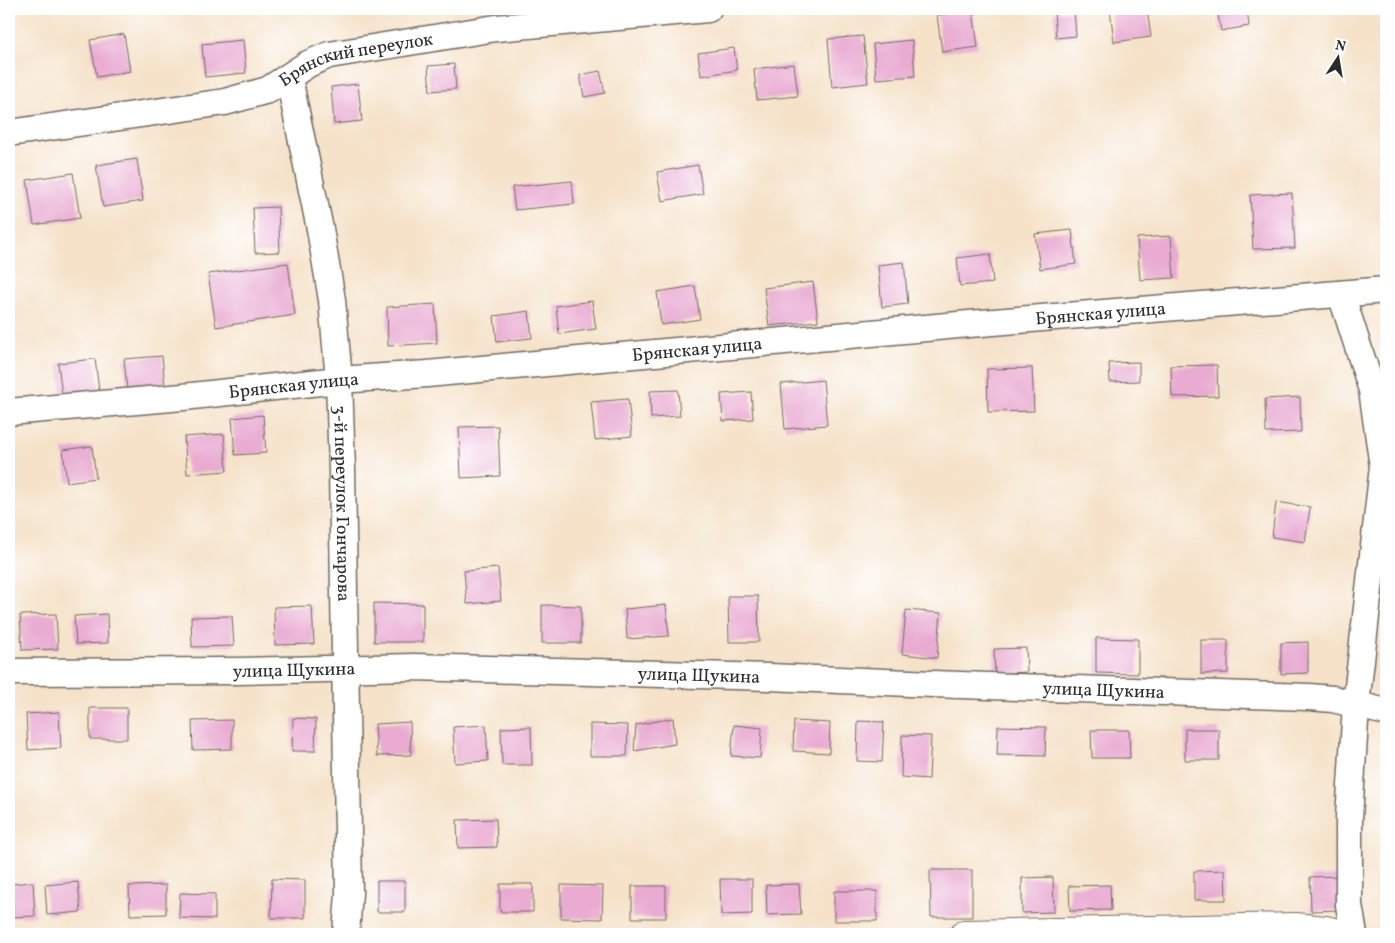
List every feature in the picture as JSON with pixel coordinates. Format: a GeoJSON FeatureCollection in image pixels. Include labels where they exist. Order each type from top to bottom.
{"type":"FeatureCollection","features":[{"type":"Feature","properties":{"kind":"street","name":"Брянский переулок"},"geometry":{"type":"LineString","coordinates":[[9,133],[225,102],[268,90],[308,64],[329,55],[502,18],[708,9]]}},
{"type":"Feature","properties":{"kind":"street","name":"3-й переулок Гончарова"},"geometry":{"type":"LineString","coordinates":[[289,78],[332,300],[339,380],[349,893],[346,934]]}},
{"type":"Feature","properties":{"kind":"street","name":"Брянская улица"},"geometry":{"type":"LineString","coordinates":[[9,412],[183,397],[339,380],[437,373],[969,324],[1386,290]]}},
{"type":"Feature","properties":{"kind":"street"},"geometry":{"type":"LineString","coordinates":[[1341,294],[1372,390],[1382,467],[1356,704],[1348,818],[1349,905],[1354,934]]}},
{"type":"Feature","properties":{"kind":"street","name":"улица Щукина"},"geometry":{"type":"LineString","coordinates":[[9,672],[414,667],[769,676],[1309,697],[1333,699],[1386,712]]}},
{"type":"Feature","properties":{"kind":"street"},"geometry":{"type":"LineString","coordinates":[[965,934],[1295,926],[1343,934]]}},
{"type":"Feature","properties":{"kind":"building"},"geometry":{"type":"Polygon","coordinates":[[[1110,9],[1147,9],[1151,37],[1114,42],[1110,9]]]}},
{"type":"Feature","properties":{"kind":"building"},"geometry":{"type":"Polygon","coordinates":[[[1217,9],[1247,9],[1249,26],[1221,31],[1217,9]]]}},
{"type":"Feature","properties":{"kind":"building"},"geometry":{"type":"Polygon","coordinates":[[[973,11],[978,47],[942,52],[937,15],[973,11]]]}},
{"type":"Feature","properties":{"kind":"building"},"geometry":{"type":"Polygon","coordinates":[[[1074,11],[1076,36],[1056,38],[1054,12],[1074,11]]]}},
{"type":"Feature","properties":{"kind":"building"},"geometry":{"type":"Polygon","coordinates":[[[124,34],[130,71],[97,77],[90,40],[124,34]]]}},
{"type":"Feature","properties":{"kind":"building"},"geometry":{"type":"Polygon","coordinates":[[[863,36],[868,83],[832,87],[828,39],[863,36]]]}},
{"type":"Feature","properties":{"kind":"building"},"geometry":{"type":"Polygon","coordinates":[[[243,40],[246,73],[205,77],[202,44],[243,40]]]}},
{"type":"Feature","properties":{"kind":"building"},"geometry":{"type":"Polygon","coordinates":[[[912,40],[915,76],[876,79],[873,44],[912,40]]]}},
{"type":"Feature","properties":{"kind":"building"},"geometry":{"type":"Polygon","coordinates":[[[734,48],[737,70],[701,76],[698,53],[734,48]]]}},
{"type":"Feature","properties":{"kind":"building"},"geometry":{"type":"Polygon","coordinates":[[[454,64],[456,89],[430,91],[428,66],[454,64]]]}},
{"type":"Feature","properties":{"kind":"building"},"geometry":{"type":"Polygon","coordinates":[[[794,64],[798,96],[757,100],[754,69],[794,64]]]}},
{"type":"Feature","properties":{"kind":"building"},"geometry":{"type":"Polygon","coordinates":[[[600,71],[605,93],[584,97],[580,75],[600,71]]]}},
{"type":"Feature","properties":{"kind":"building"},"geometry":{"type":"Polygon","coordinates":[[[358,84],[362,121],[334,124],[331,87],[358,84]]]}},
{"type":"Feature","properties":{"kind":"building"},"geometry":{"type":"Polygon","coordinates":[[[137,159],[143,201],[103,207],[96,165],[137,159]]]}},
{"type":"Feature","properties":{"kind":"building"},"geometry":{"type":"Polygon","coordinates":[[[698,165],[703,194],[662,201],[657,172],[698,165]]]}},
{"type":"Feature","properties":{"kind":"building"},"geometry":{"type":"Polygon","coordinates":[[[73,173],[80,218],[34,225],[27,180],[73,173]]]}},
{"type":"Feature","properties":{"kind":"building"},"geometry":{"type":"Polygon","coordinates":[[[572,181],[574,204],[515,210],[512,187],[572,181]]]}},
{"type":"Feature","properties":{"kind":"building"},"geometry":{"type":"Polygon","coordinates":[[[1292,193],[1295,248],[1253,249],[1250,195],[1292,193]]]}},
{"type":"Feature","properties":{"kind":"building"},"geometry":{"type":"Polygon","coordinates":[[[278,207],[280,252],[255,253],[253,208],[278,207]]]}},
{"type":"Feature","properties":{"kind":"building"},"geometry":{"type":"Polygon","coordinates":[[[1072,230],[1076,264],[1040,269],[1035,234],[1072,230]]]}},
{"type":"Feature","properties":{"kind":"building"},"geometry":{"type":"Polygon","coordinates":[[[1171,236],[1174,278],[1140,280],[1137,238],[1171,236]]]}},
{"type":"Feature","properties":{"kind":"building"},"geometry":{"type":"Polygon","coordinates":[[[990,254],[993,283],[960,286],[957,258],[990,254]]]}},
{"type":"Feature","properties":{"kind":"building"},"geometry":{"type":"Polygon","coordinates":[[[904,262],[908,304],[882,307],[878,265],[904,262]]]}},
{"type":"Feature","properties":{"kind":"building"},"geometry":{"type":"Polygon","coordinates":[[[288,263],[295,315],[216,327],[208,274],[288,263]]]}},
{"type":"Feature","properties":{"kind":"building"},"geometry":{"type":"Polygon","coordinates":[[[813,282],[818,321],[769,326],[764,288],[813,282]]]}},
{"type":"Feature","properties":{"kind":"building"},"geometry":{"type":"Polygon","coordinates":[[[695,286],[700,319],[661,325],[657,292],[695,286]]]}},
{"type":"Feature","properties":{"kind":"building"},"geometry":{"type":"Polygon","coordinates":[[[592,301],[596,329],[559,334],[556,306],[592,301]]]}},
{"type":"Feature","properties":{"kind":"building"},"geometry":{"type":"Polygon","coordinates":[[[435,304],[437,343],[388,346],[387,307],[435,304]]]}},
{"type":"Feature","properties":{"kind":"building"},"geometry":{"type":"Polygon","coordinates":[[[529,311],[532,338],[497,342],[494,316],[529,311]]]}},
{"type":"Feature","properties":{"kind":"building"},"geometry":{"type":"Polygon","coordinates":[[[162,356],[165,386],[127,390],[124,359],[162,356]]]}},
{"type":"Feature","properties":{"kind":"building"},"geometry":{"type":"Polygon","coordinates":[[[95,359],[99,391],[62,395],[58,363],[95,359]]]}},
{"type":"Feature","properties":{"kind":"building"},"geometry":{"type":"Polygon","coordinates":[[[1139,362],[1139,381],[1110,382],[1109,363],[1139,362]]]}},
{"type":"Feature","properties":{"kind":"building"},"geometry":{"type":"Polygon","coordinates":[[[1217,365],[1218,396],[1172,397],[1171,366],[1217,365]]]}},
{"type":"Feature","properties":{"kind":"building"},"geometry":{"type":"Polygon","coordinates":[[[1032,368],[1034,411],[988,412],[987,369],[1032,368]]]}},
{"type":"Feature","properties":{"kind":"building"},"geometry":{"type":"Polygon","coordinates":[[[823,380],[827,425],[785,429],[781,384],[823,380]]]}},
{"type":"Feature","properties":{"kind":"building"},"geometry":{"type":"Polygon","coordinates":[[[678,390],[680,416],[651,418],[650,391],[678,390]]]}},
{"type":"Feature","properties":{"kind":"building"},"geometry":{"type":"Polygon","coordinates":[[[751,392],[753,419],[723,421],[721,394],[751,392]]]}},
{"type":"Feature","properties":{"kind":"building"},"geometry":{"type":"Polygon","coordinates":[[[1300,397],[1301,432],[1266,433],[1265,399],[1300,397]]]}},
{"type":"Feature","properties":{"kind":"building"},"geometry":{"type":"Polygon","coordinates":[[[628,399],[632,436],[595,440],[591,402],[628,399]]]}},
{"type":"Feature","properties":{"kind":"building"},"geometry":{"type":"Polygon","coordinates":[[[263,415],[266,453],[235,455],[232,418],[263,415]]]}},
{"type":"Feature","properties":{"kind":"building"},"geometry":{"type":"Polygon","coordinates":[[[498,426],[500,476],[461,478],[459,427],[498,426]]]}},
{"type":"Feature","properties":{"kind":"building"},"geometry":{"type":"Polygon","coordinates":[[[224,434],[227,471],[187,474],[184,437],[224,434]]]}},
{"type":"Feature","properties":{"kind":"building"},"geometry":{"type":"Polygon","coordinates":[[[92,446],[96,478],[67,482],[63,450],[92,446]]]}},
{"type":"Feature","properties":{"kind":"building"},"geometry":{"type":"Polygon","coordinates":[[[1276,502],[1310,507],[1305,542],[1272,537],[1276,502]]]}},
{"type":"Feature","properties":{"kind":"building"},"geometry":{"type":"Polygon","coordinates":[[[498,568],[501,601],[467,604],[464,571],[498,568]]]}},
{"type":"Feature","properties":{"kind":"building"},"geometry":{"type":"Polygon","coordinates":[[[728,596],[758,596],[759,642],[729,642],[728,596]]]}},
{"type":"Feature","properties":{"kind":"building"},"geometry":{"type":"Polygon","coordinates":[[[374,603],[423,604],[423,642],[374,642],[374,603]]]}},
{"type":"Feature","properties":{"kind":"building"},"geometry":{"type":"Polygon","coordinates":[[[542,605],[581,606],[581,643],[542,643],[542,605]]]}},
{"type":"Feature","properties":{"kind":"building"},"geometry":{"type":"Polygon","coordinates":[[[666,605],[669,636],[627,639],[625,609],[666,605]]]}},
{"type":"Feature","properties":{"kind":"building"},"geometry":{"type":"Polygon","coordinates":[[[312,606],[314,644],[275,645],[274,607],[312,606]]]}},
{"type":"Feature","properties":{"kind":"building"},"geometry":{"type":"Polygon","coordinates":[[[906,610],[941,613],[937,658],[902,654],[906,610]]]}},
{"type":"Feature","properties":{"kind":"building"},"geometry":{"type":"Polygon","coordinates":[[[56,614],[58,649],[22,650],[20,615],[56,614]]]}},
{"type":"Feature","properties":{"kind":"building"},"geometry":{"type":"Polygon","coordinates":[[[107,614],[108,643],[76,644],[74,616],[107,614]]]}},
{"type":"Feature","properties":{"kind":"building"},"geometry":{"type":"Polygon","coordinates":[[[232,616],[234,646],[192,647],[191,617],[232,616]]]}},
{"type":"Feature","properties":{"kind":"building"},"geometry":{"type":"Polygon","coordinates":[[[1096,638],[1138,639],[1138,674],[1096,673],[1096,638]]]}},
{"type":"Feature","properties":{"kind":"building"},"geometry":{"type":"Polygon","coordinates":[[[1201,640],[1228,640],[1228,673],[1201,674],[1201,640]]]}},
{"type":"Feature","properties":{"kind":"building"},"geometry":{"type":"Polygon","coordinates":[[[1308,642],[1308,673],[1281,674],[1281,643],[1308,642]]]}},
{"type":"Feature","properties":{"kind":"building"},"geometry":{"type":"Polygon","coordinates":[[[1026,648],[1027,672],[995,674],[994,649],[1026,648]]]}},
{"type":"Feature","properties":{"kind":"building"},"geometry":{"type":"Polygon","coordinates":[[[90,708],[127,708],[127,739],[90,739],[90,708]]]}},
{"type":"Feature","properties":{"kind":"building"},"geometry":{"type":"Polygon","coordinates":[[[59,712],[61,748],[28,750],[26,714],[59,712]]]}},
{"type":"Feature","properties":{"kind":"building"},"geometry":{"type":"Polygon","coordinates":[[[293,718],[316,719],[315,751],[292,751],[293,718]]]}},
{"type":"Feature","properties":{"kind":"building"},"geometry":{"type":"Polygon","coordinates":[[[673,718],[675,744],[634,751],[636,725],[673,718]]]}},
{"type":"Feature","properties":{"kind":"building"},"geometry":{"type":"Polygon","coordinates":[[[232,720],[232,749],[193,750],[192,721],[232,720]]]}},
{"type":"Feature","properties":{"kind":"building"},"geometry":{"type":"Polygon","coordinates":[[[794,721],[830,723],[829,753],[793,751],[794,721]]]}},
{"type":"Feature","properties":{"kind":"building"},"geometry":{"type":"Polygon","coordinates":[[[858,721],[884,722],[882,762],[857,761],[858,721]]]}},
{"type":"Feature","properties":{"kind":"building"},"geometry":{"type":"Polygon","coordinates":[[[410,722],[411,755],[377,756],[375,724],[410,722]]]}},
{"type":"Feature","properties":{"kind":"building"},"geometry":{"type":"Polygon","coordinates":[[[590,724],[628,725],[627,756],[590,756],[590,724]]]}},
{"type":"Feature","properties":{"kind":"building"},"geometry":{"type":"Polygon","coordinates":[[[486,725],[488,761],[455,763],[453,727],[486,725]]]}},
{"type":"Feature","properties":{"kind":"building"},"geometry":{"type":"Polygon","coordinates":[[[734,725],[762,728],[760,758],[731,756],[734,725]]]}},
{"type":"Feature","properties":{"kind":"building"},"geometry":{"type":"Polygon","coordinates":[[[998,726],[1046,727],[1045,756],[997,755],[998,726]]]}},
{"type":"Feature","properties":{"kind":"building"},"geometry":{"type":"Polygon","coordinates":[[[531,727],[532,765],[502,765],[501,728],[531,727]]]}},
{"type":"Feature","properties":{"kind":"building"},"geometry":{"type":"Polygon","coordinates":[[[1185,729],[1219,729],[1219,760],[1185,760],[1185,729]]]}},
{"type":"Feature","properties":{"kind":"building"},"geometry":{"type":"Polygon","coordinates":[[[1091,730],[1129,730],[1130,758],[1092,758],[1091,730]]]}},
{"type":"Feature","properties":{"kind":"building"},"geometry":{"type":"Polygon","coordinates":[[[902,735],[931,736],[929,779],[901,777],[902,735]]]}},
{"type":"Feature","properties":{"kind":"building"},"geometry":{"type":"Polygon","coordinates":[[[496,819],[497,847],[458,848],[457,820],[496,819]]]}},
{"type":"Feature","properties":{"kind":"building"},"geometry":{"type":"Polygon","coordinates":[[[930,870],[972,870],[972,917],[931,917],[930,870]]]}},
{"type":"Feature","properties":{"kind":"building"},"geometry":{"type":"Polygon","coordinates":[[[1225,870],[1226,900],[1194,900],[1194,871],[1225,870]]]}},
{"type":"Feature","properties":{"kind":"building"},"geometry":{"type":"Polygon","coordinates":[[[1340,876],[1341,910],[1311,911],[1310,877],[1340,876]]]}},
{"type":"Feature","properties":{"kind":"building"},"geometry":{"type":"Polygon","coordinates":[[[1053,877],[1054,912],[1022,913],[1022,878],[1053,877]]]}},
{"type":"Feature","properties":{"kind":"building"},"geometry":{"type":"Polygon","coordinates":[[[272,879],[305,880],[305,918],[271,918],[272,879]]]}},
{"type":"Feature","properties":{"kind":"building"},"geometry":{"type":"Polygon","coordinates":[[[720,879],[752,879],[752,914],[721,915],[720,879]]]}},
{"type":"Feature","properties":{"kind":"building"},"geometry":{"type":"Polygon","coordinates":[[[377,881],[405,881],[405,912],[377,912],[377,881]]]}},
{"type":"Feature","properties":{"kind":"building"},"geometry":{"type":"Polygon","coordinates":[[[33,882],[35,916],[9,917],[9,884],[33,882]]]}},
{"type":"Feature","properties":{"kind":"building"},"geometry":{"type":"Polygon","coordinates":[[[78,882],[81,912],[47,915],[45,885],[78,882]]]}},
{"type":"Feature","properties":{"kind":"building"},"geometry":{"type":"Polygon","coordinates":[[[500,884],[533,884],[533,912],[500,912],[500,884]]]}},
{"type":"Feature","properties":{"kind":"building"},"geometry":{"type":"Polygon","coordinates":[[[799,884],[801,914],[767,915],[766,885],[799,884]]]}},
{"type":"Feature","properties":{"kind":"building"},"geometry":{"type":"Polygon","coordinates":[[[166,885],[166,914],[130,915],[129,886],[166,885]]]}},
{"type":"Feature","properties":{"kind":"building"},"geometry":{"type":"Polygon","coordinates":[[[561,885],[603,886],[602,919],[561,918],[561,885]]]}},
{"type":"Feature","properties":{"kind":"building"},"geometry":{"type":"Polygon","coordinates":[[[1110,885],[1111,910],[1070,911],[1069,886],[1110,885]]]}},
{"type":"Feature","properties":{"kind":"building"},"geometry":{"type":"Polygon","coordinates":[[[632,886],[666,886],[666,918],[632,918],[632,886]]]}},
{"type":"Feature","properties":{"kind":"building"},"geometry":{"type":"Polygon","coordinates":[[[834,891],[877,891],[877,921],[834,921],[834,891]]]}},
{"type":"Feature","properties":{"kind":"building"},"geometry":{"type":"Polygon","coordinates":[[[180,893],[215,894],[215,919],[179,918],[180,893]]]}}]}
